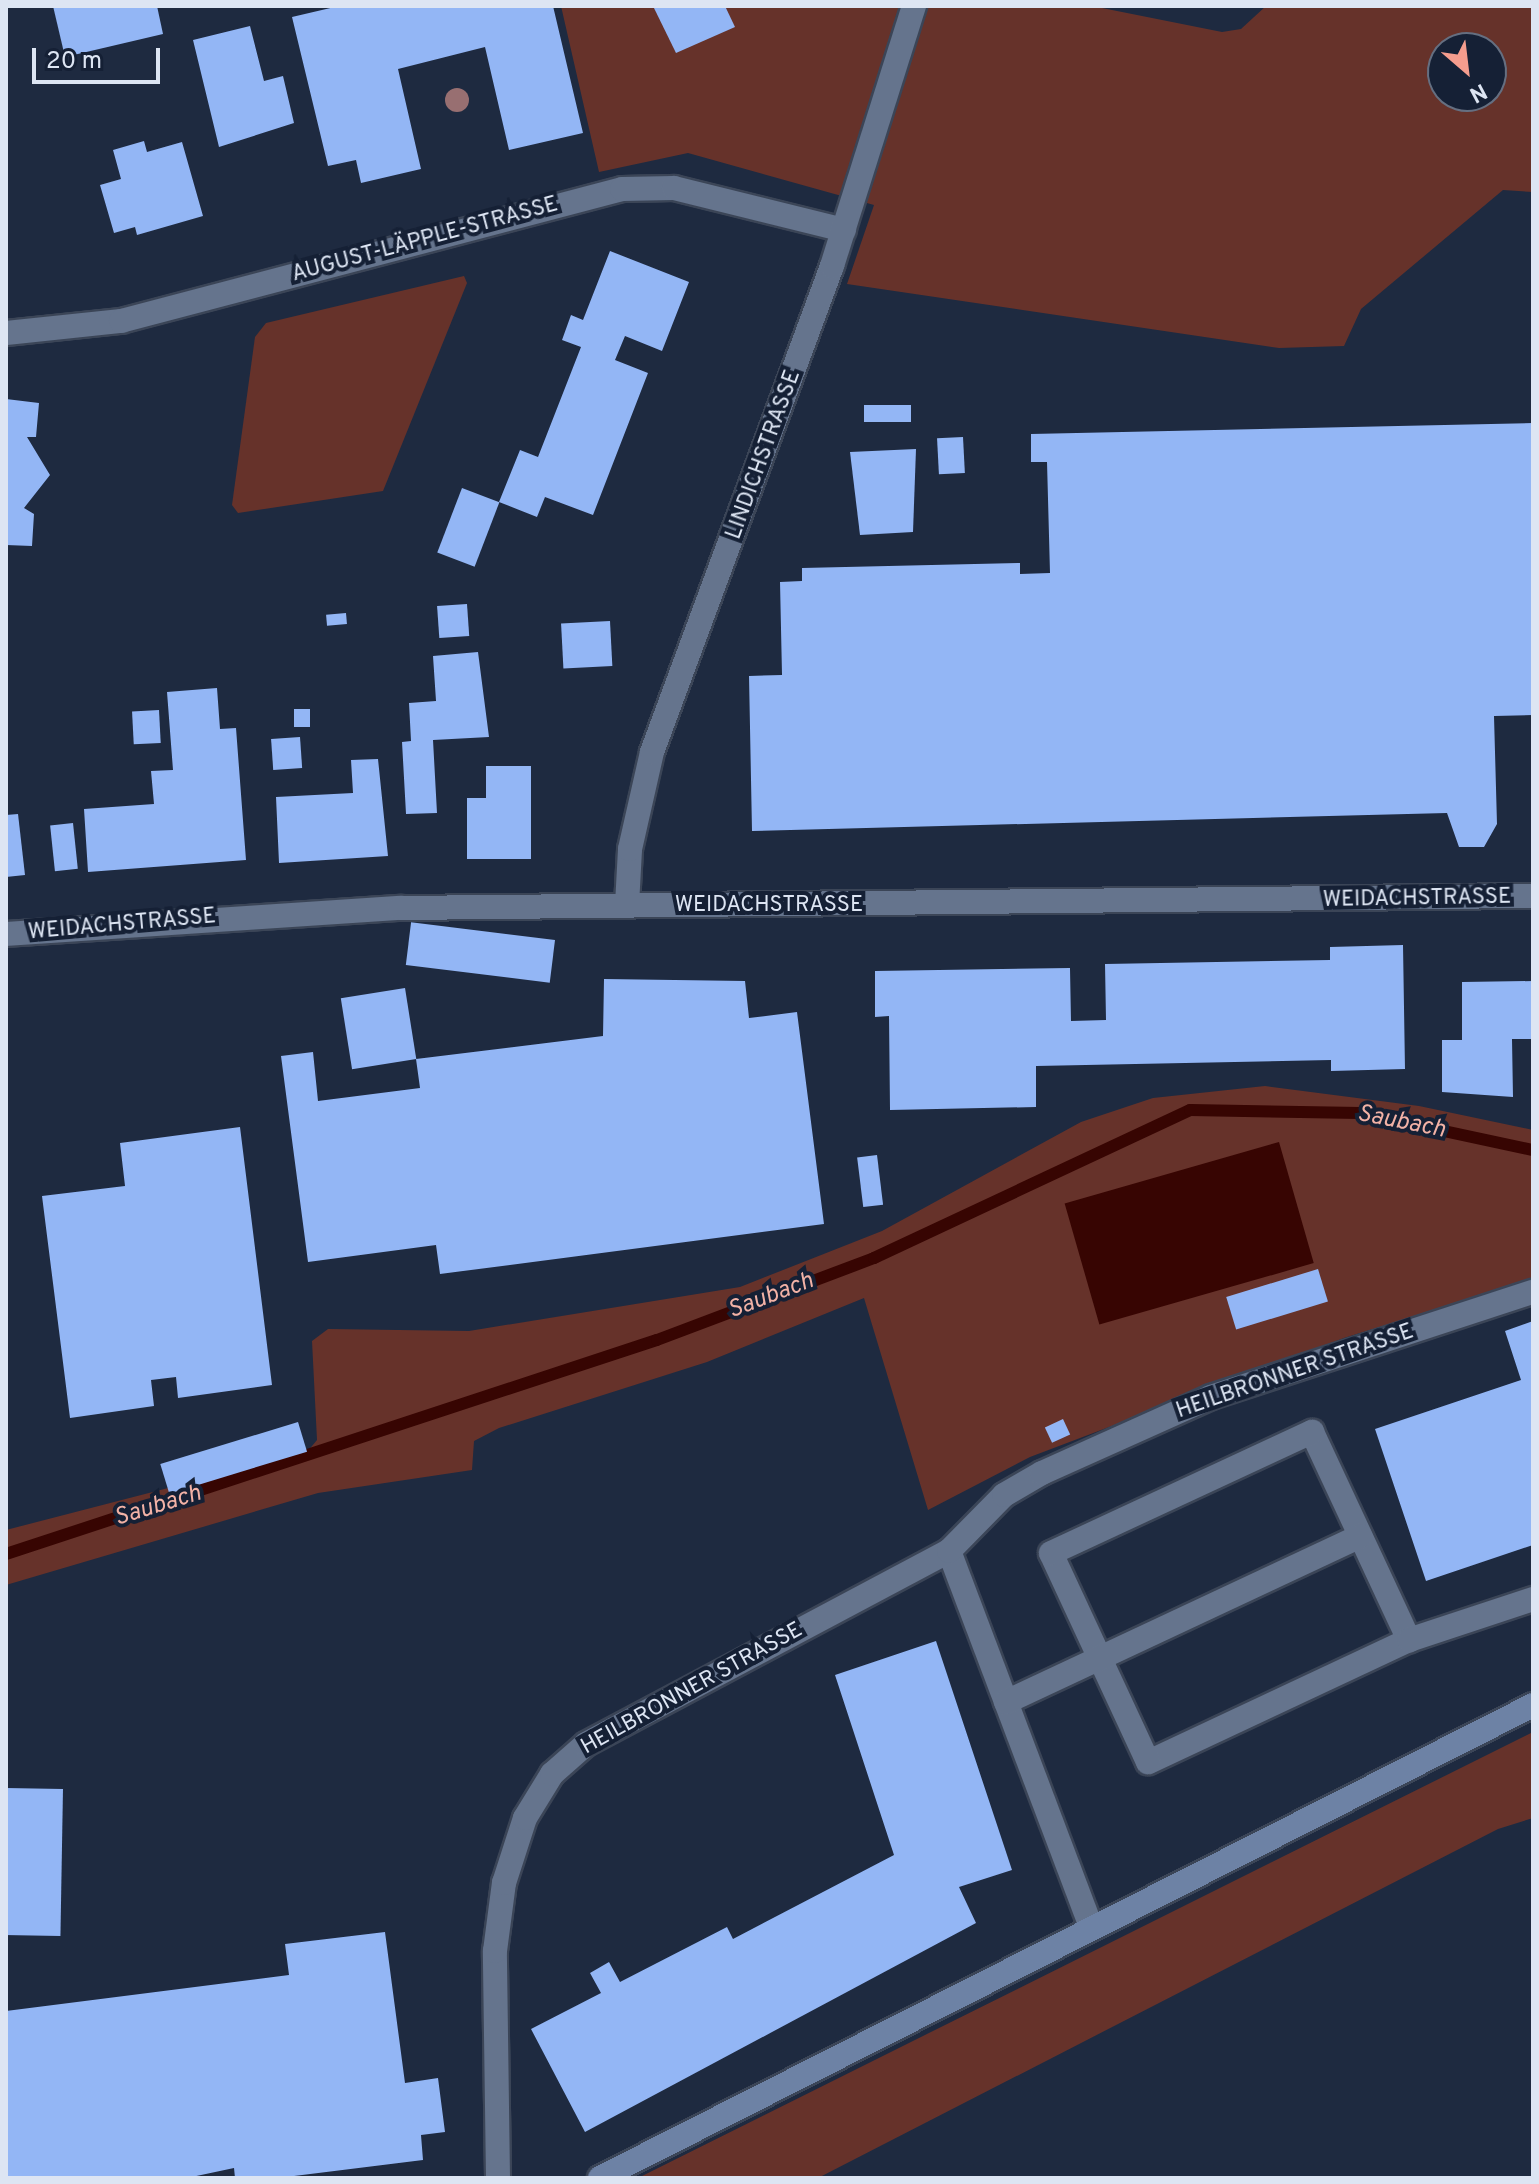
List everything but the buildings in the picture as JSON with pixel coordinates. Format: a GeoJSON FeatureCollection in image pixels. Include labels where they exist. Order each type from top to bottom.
{"type":"FeatureCollection","features":[{"type":"Feature","properties":{"kind":"street","name":"LINDICHSTRASSE"},"geometry":{"type":"LineString","coordinates":[[627,905],[630,849],[652,752],[844,230],[914,6]]}},
{"type":"Feature","properties":{"kind":"street","name":"AUGUST-LÄPPLE-STRASSE"},"geometry":{"type":"LineString","coordinates":[[6,333],[121,321],[622,189],[674,188],[844,230]]}},
{"type":"Feature","properties":{"kind":"street","name":"WEIDACHSTRASSE"},"geometry":{"type":"LineString","coordinates":[[6,934],[290,911],[1533,896]]}},
{"type":"Feature","properties":{"kind":"street","name":"HEILBRONNER STRASSE"},"geometry":{"type":"LineString","coordinates":[[498,2178],[495,1951],[511,1848],[552,1774],[586,1744],[949,1551],[1004,1495],[1042,1473],[1211,1397],[1533,1292]]}},
{"type":"Feature","properties":{"kind":"street"},"geometry":{"type":"LineString","coordinates":[[1409,1640],[1312,1432],[1051,1553],[1148,1762],[1409,1640],[1533,1599]]}},
{"type":"Feature","properties":{"kind":"street"},"geometry":{"type":"LineString","coordinates":[[1006,1702],[1360,1536]]}},
{"type":"Feature","properties":{"kind":"street"},"geometry":{"type":"LineString","coordinates":[[949,1551],[1091,1927]]}},
{"type":"Feature","properties":{"kind":"street"},"geometry":{"type":"LineString","coordinates":[[600,2178],[1533,1705]]}},
{"type":"Feature","properties":{"kind":"shaded area"},"geometry":{"type":"Polygon","coordinates":[[[561,6],[1092,6],[1222,32],[1241,29],[1266,6],[1533,6],[1533,192],[1503,190],[1361,309],[1344,346],[1279,348],[847,284],[874,205],[688,153],[599,172],[561,6]]]}},
{"type":"Feature","properties":{"kind":"shaded area"},"geometry":{"type":"Polygon","coordinates":[[[464,276],[467,283],[383,491],[238,513],[232,505],[255,337],[266,323],[464,276]]]}},
{"type":"Feature","properties":{"kind":"shaded area"},"geometry":{"type":"Polygon","coordinates":[[[1265,1086],[1419,1106],[1533,1130],[1533,1279],[1344,1338],[1030,1457],[928,1510],[864,1298],[707,1362],[499,1428],[474,1441],[472,1470],[318,1493],[6,1585],[6,1530],[307,1452],[317,1440],[312,1341],[328,1329],[469,1331],[740,1287],[882,1231],[1081,1122],[1153,1098],[1265,1086]]]}},
{"type":"Feature","properties":{"kind":"shaded area"},"geometry":{"type":"Polygon","coordinates":[[[1279,1142],[1314,1263],[1099,1325],[1065,1203],[1279,1142]]]}},
{"type":"Feature","properties":{"kind":"shaded area"},"geometry":{"type":"Polygon","coordinates":[[[1533,1732],[1533,1818],[1498,1829],[818,2178],[638,2178],[1533,1732]]]}},
{"type":"Feature","properties":{"kind":"waterway","name":"Saubach"},"geometry":{"type":"LineString","coordinates":[[6,1554],[657,1340],[874,1258],[1190,1110],[1360,1113],[1533,1150]]}}]}
